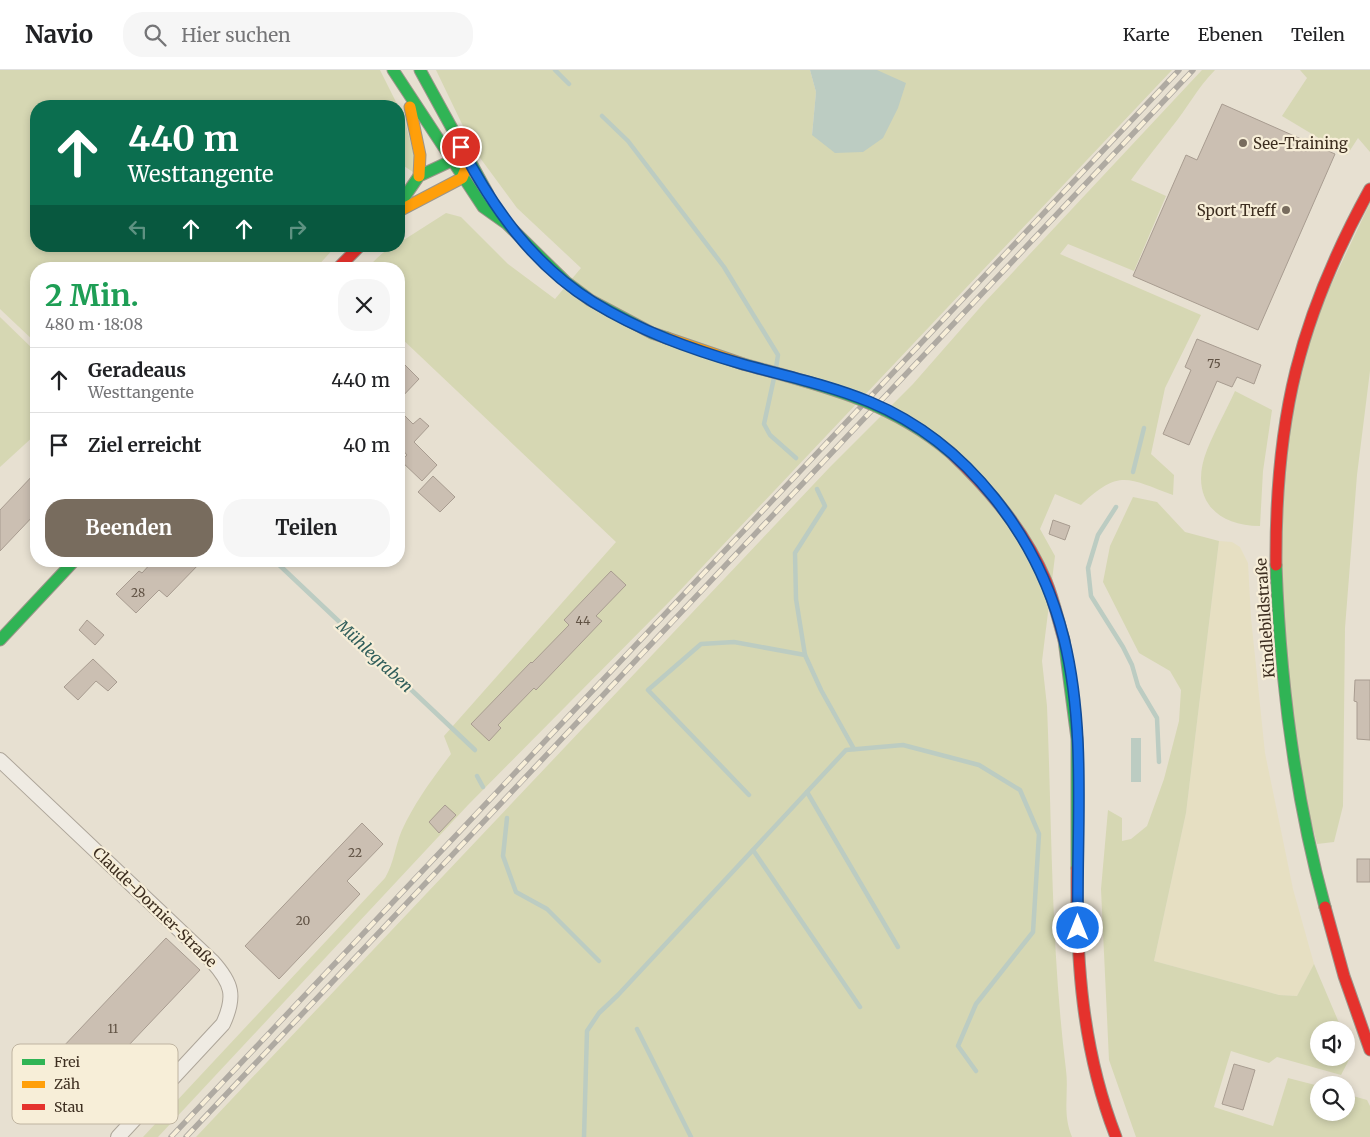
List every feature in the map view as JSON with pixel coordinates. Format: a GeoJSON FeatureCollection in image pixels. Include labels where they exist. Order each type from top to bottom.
{"type":"FeatureCollection","features":[{"type":"Feature","properties":{"kind":"main road"},"geometry":{"type":"LineString","coordinates":[[394,70],[462,178],[483,207],[507,224],[566,282],[590,300],[652,333],[694,349],[846,393],[893,413],[927,434],[966,467],[1002,505],[1025,541],[1045,579],[1064,640],[1074,705],[1078,751],[1079,975],[1086,1036],[1106,1114],[1116,1137]]}},
{"type":"Feature","properties":{"kind":"main road"},"geometry":{"type":"LineString","coordinates":[[420,70],[469,162],[507,224]]}},
{"type":"Feature","properties":{"kind":"main road"},"geometry":{"type":"LineString","coordinates":[[405,197],[419,176],[420,155],[416,126],[406,91]]}},
{"type":"Feature","properties":{"kind":"main road"},"geometry":{"type":"LineString","coordinates":[[419,176],[451,161],[469,162]]}},
{"type":"Feature","properties":{"kind":"main road"},"geometry":{"type":"LineString","coordinates":[[405,208],[462,178],[469,162]]}},
{"type":"Feature","properties":{"kind":"main road","name":"Kindlebildstraße"},"geometry":{"type":"LineString","coordinates":[[1368,197],[1328,270],[1302,346],[1287,403],[1280,456],[1274,543],[1277,603],[1286,697],[1311,854],[1330,930],[1370,1050]]}},
{"type":"Feature","properties":{"kind":"main road"},"geometry":{"type":"LineString","coordinates":[[344,262],[354,252]]}},
{"type":"Feature","properties":{"kind":"main road"},"geometry":{"type":"LineString","coordinates":[[0,640],[68,567]]}},
{"type":"Feature","properties":{"kind":"street","name":"Claude-Dornier-Straße"},"geometry":{"type":"LineString","coordinates":[[0,760],[226,976],[231,993],[230,1008],[223,1024],[178,1072]]}},
{"type":"Feature","properties":{"kind":"street","name":"Claude-Dornier-Straße"},"geometry":{"type":"LineString","coordinates":[[118,1137],[130,1124]]}},
{"type":"Feature","properties":{"kind":"shaded area"},"geometry":{"type":"Polygon","coordinates":[[[810,70],[877,70],[906,83],[898,108],[883,138],[863,152],[835,153],[812,135],[816,92],[810,70]]]}},
{"type":"Feature","properties":{"kind":"shaded area"},"geometry":{"type":"Polygon","coordinates":[[[1219,541],[1232,542],[1240,547],[1248,563],[1251,618],[1265,753],[1293,889],[1314,964],[1297,996],[1279,995],[1154,961],[1186,813],[1219,541]]]}},
{"type":"Feature","properties":{"kind":"shaded area"},"geometry":{"type":"Polygon","coordinates":[[[1131,738],[1141,738],[1141,782],[1131,782],[1131,738]]]}},
{"type":"Feature","properties":{"kind":"green space"},"geometry":{"type":"Polygon","coordinates":[[[0,70],[380,70],[395,100],[30,100],[30,252],[331,252],[321,262],[30,262],[30,337],[0,309],[0,70]]]}},
{"type":"Feature","properties":{"kind":"green space"},"geometry":{"type":"Polygon","coordinates":[[[436,70],[810,70],[816,92],[812,135],[877,70],[1172,70],[670,601],[468,805],[178,1116],[178,1100],[385,878],[400,836],[412,810],[451,754],[444,736],[616,542],[405,342],[405,262],[373,262],[384,252],[405,252],[405,239],[446,213],[461,217],[508,264],[555,299],[581,268],[517,208],[475,151],[436,70]]]}},
{"type":"Feature","properties":{"kind":"green space"},"geometry":{"type":"Polygon","coordinates":[[[1202,70],[1215,70],[1131,180],[1166,196],[1134,271],[1068,244],[1060,254],[1201,315],[1165,388],[1151,454],[1174,475],[1173,495],[1134,481],[1125,480],[1115,481],[1106,486],[1094,493],[1081,505],[1055,494],[1040,529],[1055,556],[1042,661],[1047,706],[1057,979],[1067,1079],[1066,1112],[1072,1137],[196,1137],[830,467],[913,384],[984,303],[1202,70]]]}},
{"type":"Feature","properties":{"kind":"green space"},"geometry":{"type":"Polygon","coordinates":[[[1300,70],[1370,70],[1370,152],[1358,138],[1347,155],[1282,116],[1307,78],[1300,70]]]}},
{"type":"Feature","properties":{"kind":"green space"},"geometry":{"type":"Polygon","coordinates":[[[405,121],[419,176],[405,167],[405,121]]]}},
{"type":"Feature","properties":{"kind":"green space"},"geometry":{"type":"Polygon","coordinates":[[[1370,203],[1370,371],[1357,475],[1345,628],[1343,806],[1334,842],[1317,844],[1293,750],[1275,531],[1302,346],[1370,203]]]}},
{"type":"Feature","properties":{"kind":"green space"},"geometry":{"type":"Polygon","coordinates":[[[0,317],[30,346],[30,440],[0,467],[0,317]]]}},
{"type":"Feature","properties":{"kind":"green space"},"geometry":{"type":"Polygon","coordinates":[[[1235,391],[1272,410],[1263,471],[1260,526],[1243,525],[1218,514],[1209,505],[1203,494],[1201,481],[1202,466],[1213,435],[1235,391]]]}},
{"type":"Feature","properties":{"kind":"green space"},"geometry":{"type":"Polygon","coordinates":[[[1133,497],[1157,502],[1185,532],[1219,541],[1186,813],[1154,961],[1279,995],[1297,996],[1314,964],[1338,1021],[1310,1021],[1310,1066],[1346,1066],[1341,1075],[1277,1057],[1269,1063],[1231,1051],[1214,1107],[1273,1126],[1288,1078],[1310,1084],[1310,1121],[1355,1121],[1355,1097],[1367,1100],[1370,1106],[1370,1137],[1136,1137],[1109,1060],[1101,889],[1108,810],[1122,818],[1122,841],[1131,839],[1147,826],[1164,779],[1179,721],[1181,690],[1170,671],[1139,653],[1103,582],[1110,546],[1133,497]]]}},
{"type":"Feature","properties":{"kind":"green space"},"geometry":{"type":"Polygon","coordinates":[[[155,1124],[170,1124],[158,1137],[143,1137],[155,1124]]]}},
{"type":"Feature","properties":{"kind":"building"},"geometry":{"type":"Polygon","coordinates":[[[1222,104],[1335,154],[1258,330],[1133,276],[1186,155],[1197,160],[1222,104]]]}},
{"type":"Feature","properties":{"kind":"building"},"geometry":{"type":"Polygon","coordinates":[[[1197,339],[1261,365],[1254,384],[1237,377],[1232,387],[1217,381],[1189,445],[1163,434],[1191,370],[1185,367],[1197,339]]]}},
{"type":"Feature","properties":{"kind":"building"},"geometry":{"type":"Polygon","coordinates":[[[405,365],[419,379],[405,394],[405,365]]]}},
{"type":"Feature","properties":{"kind":"building"},"geometry":{"type":"Polygon","coordinates":[[[405,416],[413,424],[420,418],[429,426],[414,442],[437,465],[422,481],[405,465],[405,457],[407,455],[405,453],[405,416]]]}},
{"type":"Feature","properties":{"kind":"building"},"geometry":{"type":"Polygon","coordinates":[[[433,476],[455,497],[440,512],[418,492],[433,476]]]}},
{"type":"Feature","properties":{"kind":"building"},"geometry":{"type":"Polygon","coordinates":[[[30,478],[30,519],[0,551],[0,510],[30,478]]]}},
{"type":"Feature","properties":{"kind":"building"},"geometry":{"type":"Polygon","coordinates":[[[1053,520],[1070,526],[1065,540],[1049,534],[1053,520]]]}},
{"type":"Feature","properties":{"kind":"building"},"geometry":{"type":"Polygon","coordinates":[[[148,567],[196,567],[167,597],[159,590],[136,613],[116,594],[139,571],[142,573],[148,567]]]}},
{"type":"Feature","properties":{"kind":"building"},"geometry":{"type":"Polygon","coordinates":[[[611,571],[626,585],[596,616],[602,621],[536,690],[534,688],[498,725],[501,728],[489,741],[471,724],[569,625],[564,620],[611,571]]]}},
{"type":"Feature","properties":{"kind":"building"},"geometry":{"type":"Polygon","coordinates":[[[87,620],[104,635],[95,645],[79,630],[87,620]]]}},
{"type":"Feature","properties":{"kind":"building"},"geometry":{"type":"Polygon","coordinates":[[[93,659],[117,682],[108,691],[96,681],[78,700],[64,687],[93,659]]]}},
{"type":"Feature","properties":{"kind":"building"},"geometry":{"type":"Polygon","coordinates":[[[1355,680],[1370,680],[1370,740],[1357,739],[1357,702],[1354,701],[1355,680]]]}},
{"type":"Feature","properties":{"kind":"building"},"geometry":{"type":"Polygon","coordinates":[[[445,805],[456,815],[439,833],[429,822],[445,805]]]}},
{"type":"Feature","properties":{"kind":"building"},"geometry":{"type":"Polygon","coordinates":[[[362,823],[383,844],[347,881],[360,894],[279,979],[245,946],[362,823]]]}},
{"type":"Feature","properties":{"kind":"building"},"geometry":{"type":"Polygon","coordinates":[[[1357,859],[1370,859],[1370,882],[1357,882],[1357,859]]]}},
{"type":"Feature","properties":{"kind":"building"},"geometry":{"type":"Polygon","coordinates":[[[166,938],[200,970],[130,1044],[66,1044],[166,938]]]}},
{"type":"Feature","properties":{"kind":"building"},"geometry":{"type":"Polygon","coordinates":[[[1234,1064],[1255,1070],[1243,1110],[1222,1104],[1234,1064]]]}},
{"type":"Feature","properties":{"kind":"waterway"},"geometry":{"type":"LineString","coordinates":[[555,70],[569,84]]}},
{"type":"Feature","properties":{"kind":"waterway"},"geometry":{"type":"LineString","coordinates":[[602,116],[628,141],[724,267],[778,355],[776,368]]}},
{"type":"Feature","properties":{"kind":"waterway"},"geometry":{"type":"LineString","coordinates":[[774,378],[764,424],[770,435],[796,458]]}},
{"type":"Feature","properties":{"kind":"waterway"},"geometry":{"type":"LineString","coordinates":[[1133,472],[1144,428]]}},
{"type":"Feature","properties":{"kind":"waterway"},"geometry":{"type":"LineString","coordinates":[[817,489],[825,506],[795,553],[796,599],[805,655],[821,690],[854,749]]}},
{"type":"Feature","properties":{"kind":"waterway"},"geometry":{"type":"LineString","coordinates":[[1116,507],[1098,535],[1088,568],[1091,596],[1123,647],[1132,665],[1138,686],[1157,718],[1159,762]]}},
{"type":"Feature","properties":{"kind":"waterway","name":"Mühlegraben"},"geometry":{"type":"LineString","coordinates":[[281,567],[475,750]]}},
{"type":"Feature","properties":{"kind":"waterway"},"geometry":{"type":"LineString","coordinates":[[749,795],[648,690],[701,644],[734,642],[805,655]]}},
{"type":"Feature","properties":{"kind":"waterway"},"geometry":{"type":"LineString","coordinates":[[584,1137],[587,1031],[599,1013],[618,995],[846,750],[903,745],[979,765],[1020,790],[1039,834],[1033,932],[976,1004],[958,1046],[976,1071]]}},
{"type":"Feature","properties":{"kind":"waterway","name":"Mühlegraben"},"geometry":{"type":"LineString","coordinates":[[477,776],[483,787]]}},
{"type":"Feature","properties":{"kind":"waterway"},"geometry":{"type":"LineString","coordinates":[[807,792],[898,947]]}},
{"type":"Feature","properties":{"kind":"waterway","name":"Mühlegraben"},"geometry":{"type":"LineString","coordinates":[[507,818],[503,856],[516,892],[547,909],[599,961]]}},
{"type":"Feature","properties":{"kind":"waterway"},"geometry":{"type":"LineString","coordinates":[[753,850],[860,1007]]}},
{"type":"Feature","properties":{"kind":"waterway","name":"Mühlegraben"},"geometry":{"type":"LineString","coordinates":[[637,1029],[691,1137]]}},
{"type":"Feature","properties":{"kind":"railway"},"geometry":{"type":"LineString","coordinates":[[171,1137],[1179,70]]}},
{"type":"Feature","properties":{"kind":"railway"},"geometry":{"type":"LineString","coordinates":[[186,1137],[1193,70]]}},
{"type":"Feature","properties":{"kind":"traffic: fast"},"geometry":{"type":"LineString","coordinates":[[393,70],[483,207],[507,224],[566,282],[590,300],[652,333],[667,338]]}},
{"type":"Feature","properties":{"kind":"traffic: fast"},"geometry":{"type":"LineString","coordinates":[[420,70],[488,194]]}},
{"type":"Feature","properties":{"kind":"traffic: fast"},"geometry":{"type":"LineString","coordinates":[[405,196],[419,176],[451,161],[464,162]]}},
{"type":"Feature","properties":{"kind":"traffic: fast"},"geometry":{"type":"LineString","coordinates":[[743,364],[826,387],[878,407],[927,435],[951,453]]}},
{"type":"Feature","properties":{"kind":"traffic: fast"},"geometry":{"type":"LineString","coordinates":[[1276,565],[1285,694],[1297,781],[1314,865],[1325,907]]}},
{"type":"Feature","properties":{"kind":"traffic: fast"},"geometry":{"type":"LineString","coordinates":[[0,640],[68,567]]}},
{"type":"Feature","properties":{"kind":"traffic: fast"},"geometry":{"type":"LineString","coordinates":[[1064,640],[1077,739],[1077,868]]}},
{"type":"Feature","properties":{"kind":"traffic: slow"},"geometry":{"type":"LineString","coordinates":[[410,107],[420,155],[419,176]]}},
{"type":"Feature","properties":{"kind":"traffic: slow"},"geometry":{"type":"LineString","coordinates":[[405,208],[462,178],[467,166]]}},
{"type":"Feature","properties":{"kind":"traffic: slow"},"geometry":{"type":"LineString","coordinates":[[667,338],[743,364]]}},
{"type":"Feature","properties":{"kind":"traffic: jam"},"geometry":{"type":"LineString","coordinates":[[1276,565],[1280,462],[1296,370],[1325,282],[1370,189]]}},
{"type":"Feature","properties":{"kind":"traffic: jam"},"geometry":{"type":"LineString","coordinates":[[344,262],[354,252]]}},
{"type":"Feature","properties":{"kind":"traffic: jam"},"geometry":{"type":"LineString","coordinates":[[951,453],[993,497],[1028,545],[1049,588],[1064,640]]}},
{"type":"Feature","properties":{"kind":"traffic: jam"},"geometry":{"type":"LineString","coordinates":[[1077,868],[1078,937],[1083,1005],[1095,1071],[1116,1137]]}},
{"type":"Feature","properties":{"kind":"traffic: jam"},"geometry":{"type":"LineString","coordinates":[[1325,907],[1344,976],[1370,1050]]}},
{"type":"Feature","properties":{"kind":"place","name":"See-Training"},"geometry":{"type":"Point","coordinates":[1243,143]}},
{"type":"Feature","properties":{"kind":"place","name":"Sport Treff"},"geometry":{"type":"Point","coordinates":[1286,210]}},
{"type":"Feature","properties":{"kind":"route"},"geometry":{"type":"LineString","coordinates":[[461,147],[507,224],[546,265],[590,300],[611,313],[652,333],[694,349],[846,393],[893,413],[927,434],[966,467],[1002,505],[1025,541],[1045,579],[1064,640],[1074,705],[1078,751],[1078,928]]}}]}
